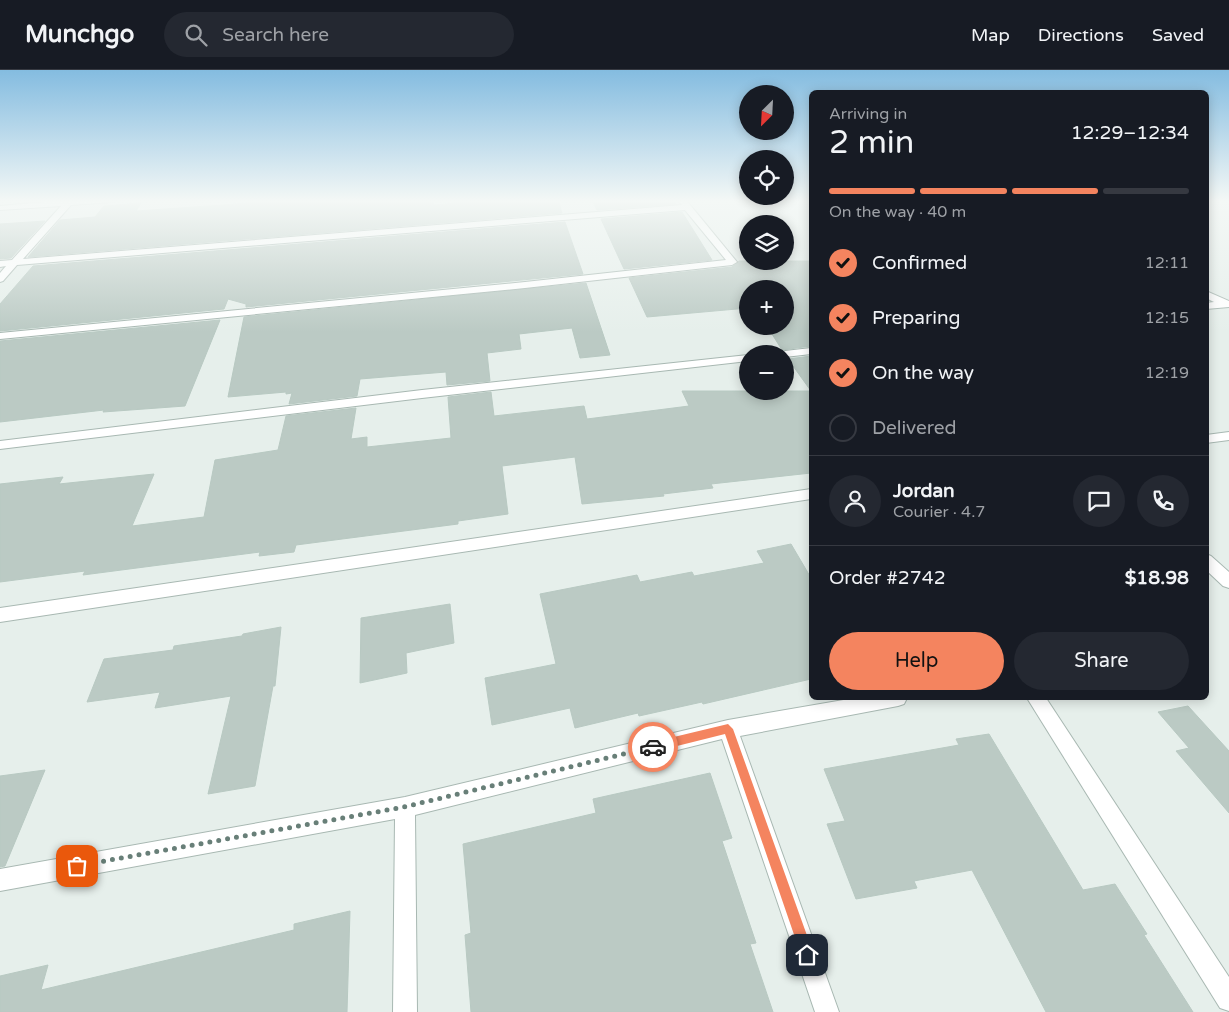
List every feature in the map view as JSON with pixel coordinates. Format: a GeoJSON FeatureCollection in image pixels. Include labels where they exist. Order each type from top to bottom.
{"type":"FeatureCollection","features":[{"type":"Feature","properties":{"kind":"street"},"geometry":{"type":"LineString","coordinates":[[0,279],[31,244]]}},
{"type":"Feature","properties":{"kind":"street"},"geometry":{"type":"LineString","coordinates":[[0,264],[231,244]]}},
{"type":"Feature","properties":{"kind":"street"},"geometry":{"type":"LineString","coordinates":[[0,336],[515,286],[732,262],[717,244]]}},
{"type":"Feature","properties":{"kind":"street"},"geometry":{"type":"LineString","coordinates":[[1209,296],[1226,304]]}},
{"type":"Feature","properties":{"kind":"street"},"geometry":{"type":"LineString","coordinates":[[1209,306],[1226,304]]}},
{"type":"Feature","properties":{"kind":"street"},"geometry":{"type":"LineString","coordinates":[[794,353],[809,351]]}},
{"type":"Feature","properties":{"kind":"street"},"geometry":{"type":"LineString","coordinates":[[0,445],[431,393],[739,359]]}},
{"type":"Feature","properties":{"kind":"street"},"geometry":{"type":"LineString","coordinates":[[1209,439],[1229,436]]}},
{"type":"Feature","properties":{"kind":"street"},"geometry":{"type":"LineString","coordinates":[[0,615],[809,494]]}},
{"type":"Feature","properties":{"kind":"street"},"geometry":{"type":"LineString","coordinates":[[1209,563],[1229,582]]}},
{"type":"Feature","properties":{"kind":"street"},"geometry":{"type":"LineString","coordinates":[[0,880],[404,807],[728,729],[887,700]]}},
{"type":"Feature","properties":{"kind":"street"},"geometry":{"type":"LineString","coordinates":[[1037,700],[1229,998]]}},
{"type":"Feature","properties":{"kind":"street"},"geometry":{"type":"LineString","coordinates":[[728,729],[827,1012]]}},
{"type":"Feature","properties":{"kind":"street"},"geometry":{"type":"LineString","coordinates":[[404,807],[405,1012]]}},
{"type":"Feature","properties":{"kind":"building"},"geometry":{"type":"Polygon","coordinates":[[[0,244],[24,244],[11,258],[0,259],[0,244]]]}},
{"type":"Feature","properties":{"kind":"building"},"geometry":{"type":"Polygon","coordinates":[[[39,244],[186,244],[28,257],[39,244]]]}},
{"type":"Feature","properties":{"kind":"building"},"geometry":{"type":"Polygon","coordinates":[[[299,244],[573,244],[583,274],[246,307],[246,304],[228,299],[224,309],[0,331],[0,304],[33,266],[299,244]]]}},
{"type":"Feature","properties":{"kind":"building"},"geometry":{"type":"Polygon","coordinates":[[[612,244],[702,244],[712,260],[624,269],[612,244]]]}},
{"type":"Feature","properties":{"kind":"building"},"geometry":{"type":"Polygon","coordinates":[[[739,261],[739,270],[794,270],[794,261],[809,261],[809,346],[794,348],[794,345],[779,345],[773,335],[794,335],[794,280],[739,280],[739,309],[647,317],[629,278],[732,267],[739,261]]]}},
{"type":"Feature","properties":{"kind":"building"},"geometry":{"type":"Polygon","coordinates":[[[586,283],[610,355],[580,358],[572,328],[519,334],[521,349],[487,353],[490,381],[447,385],[446,372],[360,379],[357,396],[289,404],[292,393],[286,394],[286,392],[228,397],[244,317],[586,283]]]}},
{"type":"Feature","properties":{"kind":"building"},"geometry":{"type":"Polygon","coordinates":[[[220,320],[185,406],[103,412],[104,410],[0,422],[0,341],[220,320]]]}},
{"type":"Feature","properties":{"kind":"building"},"geometry":{"type":"Polygon","coordinates":[[[809,356],[809,388],[794,367],[794,358],[809,356]]]}},
{"type":"Feature","properties":{"kind":"building"},"geometry":{"type":"Polygon","coordinates":[[[682,391],[739,391],[739,400],[794,400],[794,391],[809,391],[809,473],[711,484],[713,488],[663,494],[664,496],[582,504],[575,457],[502,466],[508,514],[458,521],[458,524],[296,545],[294,552],[259,556],[260,552],[83,575],[85,571],[0,582],[0,484],[63,477],[59,484],[154,474],[132,526],[204,517],[215,460],[278,450],[286,416],[356,408],[351,439],[367,437],[367,447],[451,438],[448,397],[491,392],[494,416],[584,406],[587,419],[689,406],[682,391]]]}},
{"type":"Feature","properties":{"kind":"building"},"geometry":{"type":"Polygon","coordinates":[[[791,544],[809,575],[809,679],[703,704],[702,702],[639,716],[638,713],[575,728],[570,708],[492,725],[485,678],[556,664],[540,594],[637,575],[640,582],[692,572],[694,576],[764,563],[757,551],[791,544]]]}},
{"type":"Feature","properties":{"kind":"building"},"geometry":{"type":"Polygon","coordinates":[[[450,604],[454,643],[406,653],[407,673],[360,683],[361,618],[450,604]]]}},
{"type":"Feature","properties":{"kind":"building"},"geometry":{"type":"Polygon","coordinates":[[[281,627],[275,686],[273,686],[255,786],[208,794],[231,696],[155,708],[160,692],[87,702],[104,659],[173,650],[174,646],[242,636],[243,634],[281,627]]]}},
{"type":"Feature","properties":{"kind":"building"},"geometry":{"type":"Polygon","coordinates":[[[1188,706],[1229,751],[1229,813],[1176,751],[1189,748],[1158,712],[1188,706]]]}},
{"type":"Feature","properties":{"kind":"building"},"geometry":{"type":"Polygon","coordinates":[[[989,734],[1083,890],[1115,884],[1147,934],[1144,935],[1193,1012],[1046,1012],[972,870],[914,881],[917,888],[856,899],[827,824],[845,821],[824,769],[959,745],[956,739],[989,734]]]}},
{"type":"Feature","properties":{"kind":"building"},"geometry":{"type":"Polygon","coordinates":[[[45,770],[5,866],[0,867],[0,776],[45,770]]]}},
{"type":"Feature","properties":{"kind":"building"},"geometry":{"type":"Polygon","coordinates":[[[710,773],[732,838],[722,841],[756,943],[750,944],[773,1012],[471,1012],[465,935],[471,933],[463,844],[596,813],[593,799],[710,773]]]}},
{"type":"Feature","properties":{"kind":"building"},"geometry":{"type":"Polygon","coordinates":[[[350,911],[347,1012],[0,1012],[0,976],[48,965],[41,990],[294,930],[294,924],[350,911]]]}},
{"type":"Feature","properties":{"kind":"way so far"},"geometry":{"type":"LineString","coordinates":[[77,866],[404,807],[653,747]]}},
{"type":"Feature","properties":{"kind":"route"},"geometry":{"type":"LineString","coordinates":[[653,747],[728,729],[807,955]]}}]}
